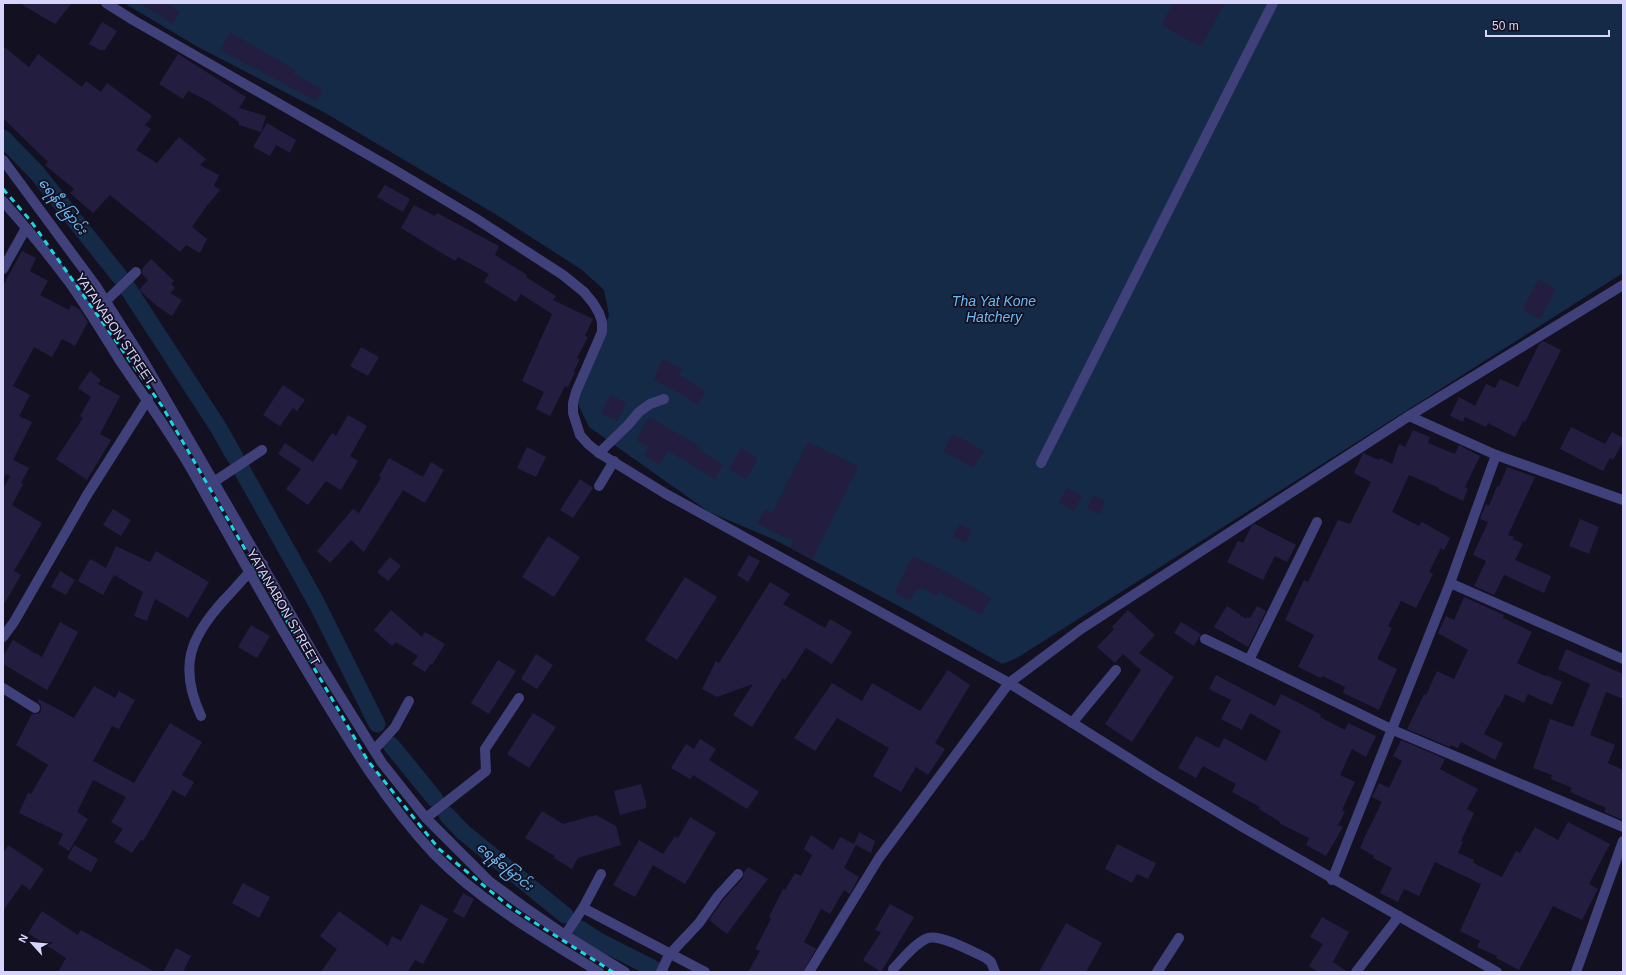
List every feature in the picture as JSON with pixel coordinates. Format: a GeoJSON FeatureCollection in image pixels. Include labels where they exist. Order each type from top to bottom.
{"type":"FeatureCollection","features":[{"type":"Feature","properties":{"kind":"street"},"geometry":{"type":"LineString","coordinates":[[106,3],[475,218],[563,275],[584,292],[599,313],[602,322],[602,332],[576,392],[573,403],[573,413],[580,435],[599,453],[666,494],[1009,683],[1157,776],[1332,880],[1497,972]]}},
{"type":"Feature","properties":{"kind":"street"},"geometry":{"type":"LineString","coordinates":[[1041,464],[1273,3]]}},
{"type":"Feature","properties":{"kind":"street"},"geometry":{"type":"LineString","coordinates":[[3,160],[106,301],[177,416],[315,656],[382,763],[426,818],[489,881],[523,906],[567,932],[625,972]]}},
{"type":"Feature","properties":{"kind":"street","name":"YATANABON STREET"},"geometry":{"type":"LineString","coordinates":[[3,201],[69,282],[148,399],[203,490],[248,573],[301,663],[367,770],[400,814],[434,854],[471,886],[550,944],[599,972]]}},
{"type":"Feature","properties":{"kind":"street"},"geometry":{"type":"LineString","coordinates":[[3,269],[26,228]]}},
{"type":"Feature","properties":{"kind":"street"},"geometry":{"type":"LineString","coordinates":[[106,301],[136,272]]}},
{"type":"Feature","properties":{"kind":"street"},"geometry":{"type":"LineString","coordinates":[[808,972],[879,858],[1009,683],[1081,629],[1409,416],[1623,284]]}},
{"type":"Feature","properties":{"kind":"street"},"geometry":{"type":"LineString","coordinates":[[3,637],[14,622],[87,495],[148,399]]}},
{"type":"Feature","properties":{"kind":"street"},"geometry":{"type":"LineString","coordinates":[[599,453],[628,425],[639,412],[650,404],[664,399]]}},
{"type":"Feature","properties":{"kind":"street"},"geometry":{"type":"LineString","coordinates":[[1409,416],[1496,455],[1623,500]]}},
{"type":"Feature","properties":{"kind":"street"},"geometry":{"type":"LineString","coordinates":[[203,490],[214,481],[262,450]]}},
{"type":"Feature","properties":{"kind":"street"},"geometry":{"type":"LineString","coordinates":[[1332,880],[1393,730],[1450,583],[1496,455]]}},
{"type":"Feature","properties":{"kind":"street"},"geometry":{"type":"LineString","coordinates":[[599,486],[614,461]]}},
{"type":"Feature","properties":{"kind":"street"},"geometry":{"type":"LineString","coordinates":[[1249,660],[1317,522]]}},
{"type":"Feature","properties":{"kind":"street"},"geometry":{"type":"LineString","coordinates":[[201,716],[195,703],[190,684],[190,657],[192,647],[202,626],[210,616],[248,573],[263,564]]}},
{"type":"Feature","properties":{"kind":"street"},"geometry":{"type":"LineString","coordinates":[[1450,583],[1623,659]]}},
{"type":"Feature","properties":{"kind":"street"},"geometry":{"type":"LineString","coordinates":[[1205,639],[1393,730],[1623,827]]}},
{"type":"Feature","properties":{"kind":"street"},"geometry":{"type":"LineString","coordinates":[[301,663],[315,656]]}},
{"type":"Feature","properties":{"kind":"street"},"geometry":{"type":"LineString","coordinates":[[1072,722],[1116,670]]}},
{"type":"Feature","properties":{"kind":"street"},"geometry":{"type":"LineString","coordinates":[[3,688],[35,708]]}},
{"type":"Feature","properties":{"kind":"street"},"geometry":{"type":"LineString","coordinates":[[426,818],[486,771],[485,749],[519,698]]}},
{"type":"Feature","properties":{"kind":"street"},"geometry":{"type":"LineString","coordinates":[[374,750],[395,727],[408,701]]}},
{"type":"Feature","properties":{"kind":"street"},"geometry":{"type":"LineString","coordinates":[[1576,972],[1623,841]]}},
{"type":"Feature","properties":{"kind":"street"},"geometry":{"type":"LineString","coordinates":[[567,932],[602,874]]}},
{"type":"Feature","properties":{"kind":"street"},"geometry":{"type":"LineString","coordinates":[[662,969],[669,955],[699,923],[718,896],[738,874]]}},
{"type":"Feature","properties":{"kind":"street"},"geometry":{"type":"LineString","coordinates":[[580,911],[705,972]]}},
{"type":"Feature","properties":{"kind":"street"},"geometry":{"type":"LineString","coordinates":[[1356,972],[1399,916]]}},
{"type":"Feature","properties":{"kind":"street"},"geometry":{"type":"LineString","coordinates":[[893,969],[912,949],[927,938],[935,937],[986,958],[991,962],[995,972]]}},
{"type":"Feature","properties":{"kind":"street"},"geometry":{"type":"LineString","coordinates":[[1157,972],[1179,938]]}},
{"type":"Feature","properties":{"kind":"water","name":"Tha Yat Kone Hatchery"},"geometry":{"type":"Polygon","coordinates":[[[124,3],[1623,3],[1623,273],[1017,658],[1002,664],[910,612],[775,540],[709,512],[589,427],[578,404],[579,393],[609,315],[604,290],[582,270],[500,217],[327,114],[198,47],[124,3]]]}},
{"type":"Feature","properties":{"kind":"building"},"geometry":{"type":"Polygon","coordinates":[[[19,3],[72,3],[55,24],[19,3]]]}},
{"type":"Feature","properties":{"kind":"building"},"geometry":{"type":"Polygon","coordinates":[[[140,3],[167,3],[180,12],[172,24],[140,3]]]}},
{"type":"Feature","properties":{"kind":"building"},"geometry":{"type":"Polygon","coordinates":[[[1173,3],[1225,3],[1201,47],[1161,25],[1173,3]]]}},
{"type":"Feature","properties":{"kind":"building"},"geometry":{"type":"Polygon","coordinates":[[[102,22],[117,31],[105,50],[100,50],[89,44],[102,22]]]}},
{"type":"Feature","properties":{"kind":"building"},"geometry":{"type":"Polygon","coordinates":[[[230,32],[295,70],[293,73],[323,90],[316,101],[220,50],[230,32]]]}},
{"type":"Feature","properties":{"kind":"building"},"geometry":{"type":"Polygon","coordinates":[[[3,46],[29,67],[38,54],[82,87],[86,81],[101,92],[107,83],[152,116],[145,125],[151,129],[136,150],[157,163],[179,137],[206,159],[200,165],[219,175],[214,186],[220,190],[192,227],[207,239],[200,253],[186,245],[180,252],[110,195],[93,213],[70,193],[74,189],[45,165],[48,162],[3,118],[3,46]]]}},
{"type":"Feature","properties":{"kind":"building"},"geometry":{"type":"Polygon","coordinates":[[[178,54],[246,97],[239,108],[266,116],[261,132],[239,125],[239,122],[208,101],[188,91],[183,99],[159,84],[178,54]]]}},
{"type":"Feature","properties":{"kind":"building"},"geometry":{"type":"Polygon","coordinates":[[[267,123],[296,140],[290,153],[276,145],[270,156],[253,147],[267,123]]]}},
{"type":"Feature","properties":{"kind":"building"},"geometry":{"type":"Polygon","coordinates":[[[385,185],[410,199],[403,212],[377,197],[385,185]]]}},
{"type":"Feature","properties":{"kind":"building"},"geometry":{"type":"Polygon","coordinates":[[[414,205],[435,216],[437,213],[499,246],[495,255],[527,275],[526,277],[556,296],[553,300],[593,319],[585,336],[588,337],[577,358],[580,359],[574,371],[575,372],[568,387],[565,386],[550,416],[536,409],[544,392],[522,381],[552,314],[521,294],[516,302],[484,282],[489,274],[458,257],[455,261],[401,228],[414,205]]]}},
{"type":"Feature","properties":{"kind":"building"},"geometry":{"type":"Polygon","coordinates":[[[22,251],[36,258],[30,271],[48,281],[40,295],[69,310],[71,305],[80,310],[88,322],[75,346],[62,339],[52,357],[34,347],[13,386],[30,395],[19,416],[32,422],[13,460],[29,468],[21,483],[23,484],[12,505],[42,523],[14,571],[21,575],[3,606],[3,489],[10,476],[6,474],[3,479],[3,286],[22,251]]]}},
{"type":"Feature","properties":{"kind":"building"},"geometry":{"type":"Polygon","coordinates":[[[151,259],[174,281],[171,284],[175,288],[170,293],[182,300],[172,316],[157,306],[139,290],[148,280],[142,274],[142,269],[151,259]]]}},
{"type":"Feature","properties":{"kind":"building"},"geometry":{"type":"Polygon","coordinates":[[[1538,279],[1556,289],[1540,319],[1522,310],[1538,279]]]}},
{"type":"Feature","properties":{"kind":"building"},"geometry":{"type":"Polygon","coordinates":[[[1543,341],[1561,350],[1525,422],[1523,421],[1515,437],[1488,423],[1486,427],[1465,417],[1463,422],[1450,416],[1459,397],[1475,406],[1486,384],[1495,388],[1500,379],[1518,387],[1539,344],[1543,341]]]}},
{"type":"Feature","properties":{"kind":"building"},"geometry":{"type":"Polygon","coordinates":[[[361,347],[379,357],[368,376],[350,366],[361,347]]]}},
{"type":"Feature","properties":{"kind":"building"},"geometry":{"type":"Polygon","coordinates":[[[663,359],[683,369],[679,375],[706,391],[698,405],[653,380],[663,359]]]}},
{"type":"Feature","properties":{"kind":"building"},"geometry":{"type":"Polygon","coordinates":[[[90,371],[101,380],[98,384],[120,396],[100,434],[111,440],[87,480],[56,459],[83,418],[80,416],[91,397],[78,388],[90,371]]]}},
{"type":"Feature","properties":{"kind":"building"},"geometry":{"type":"Polygon","coordinates":[[[283,385],[305,400],[297,411],[293,408],[280,426],[263,415],[283,385]]]}},
{"type":"Feature","properties":{"kind":"building"},"geometry":{"type":"Polygon","coordinates":[[[610,395],[626,403],[617,421],[601,413],[610,395]]]}},
{"type":"Feature","properties":{"kind":"building"},"geometry":{"type":"Polygon","coordinates":[[[348,415],[367,426],[350,456],[358,461],[341,490],[326,481],[308,505],[286,489],[301,469],[278,454],[285,443],[313,462],[332,433],[336,436],[348,415]]]}},
{"type":"Feature","properties":{"kind":"building"},"geometry":{"type":"Polygon","coordinates":[[[649,417],[700,446],[698,449],[723,465],[715,479],[668,451],[659,465],[644,455],[648,447],[636,440],[649,417]]]}},
{"type":"Feature","properties":{"kind":"building"},"geometry":{"type":"Polygon","coordinates":[[[1571,427],[1605,444],[1612,432],[1623,438],[1623,442],[1613,460],[1610,458],[1603,471],[1560,449],[1571,427]]]}},
{"type":"Feature","properties":{"kind":"building"},"geometry":{"type":"Polygon","coordinates":[[[1413,430],[1430,437],[1428,443],[1455,454],[1459,445],[1480,456],[1465,487],[1468,489],[1463,501],[1438,489],[1439,488],[1409,475],[1392,512],[1419,526],[1422,522],[1450,538],[1444,550],[1441,548],[1429,572],[1433,574],[1416,608],[1401,601],[1388,626],[1392,628],[1377,659],[1397,669],[1379,710],[1343,693],[1345,687],[1298,667],[1314,635],[1285,620],[1304,580],[1308,582],[1338,520],[1350,524],[1371,482],[1354,473],[1363,453],[1379,460],[1380,458],[1392,464],[1399,444],[1405,447],[1413,430]]]}},
{"type":"Feature","properties":{"kind":"building"},"geometry":{"type":"Polygon","coordinates":[[[953,434],[984,451],[974,468],[943,451],[953,434]]]}},
{"type":"Feature","properties":{"kind":"building"},"geometry":{"type":"Polygon","coordinates":[[[808,442],[858,466],[813,559],[790,548],[793,541],[757,524],[765,509],[772,513],[808,442]]]}},
{"type":"Feature","properties":{"kind":"building"},"geometry":{"type":"Polygon","coordinates":[[[527,447],[546,457],[536,477],[517,468],[527,447]]]}},
{"type":"Feature","properties":{"kind":"building"},"geometry":{"type":"Polygon","coordinates":[[[741,448],[758,458],[746,479],[729,469],[741,448]]]}},
{"type":"Feature","properties":{"kind":"building"},"geometry":{"type":"Polygon","coordinates":[[[389,458],[423,477],[431,462],[444,470],[425,503],[403,490],[364,552],[351,540],[330,563],[317,551],[353,509],[359,513],[381,478],[379,476],[389,458]]]}},
{"type":"Feature","properties":{"kind":"building"},"geometry":{"type":"Polygon","coordinates":[[[1507,467],[1535,477],[1508,535],[1514,537],[1513,539],[1523,544],[1515,560],[1551,576],[1544,593],[1504,575],[1494,595],[1474,586],[1486,561],[1473,555],[1488,522],[1480,519],[1486,504],[1489,506],[1497,486],[1499,487],[1507,467]]]}},
{"type":"Feature","properties":{"kind":"building"},"geometry":{"type":"Polygon","coordinates":[[[580,479],[593,488],[573,518],[560,510],[580,479]]]}},
{"type":"Feature","properties":{"kind":"building"},"geometry":{"type":"Polygon","coordinates":[[[1067,488],[1082,496],[1074,511],[1059,503],[1067,488]]]}},
{"type":"Feature","properties":{"kind":"building"},"geometry":{"type":"Polygon","coordinates":[[[1094,495],[1105,502],[1099,514],[1087,508],[1094,495]]]}},
{"type":"Feature","properties":{"kind":"building"},"geometry":{"type":"Polygon","coordinates":[[[113,509],[131,520],[121,536],[103,525],[113,509]]]}},
{"type":"Feature","properties":{"kind":"building"},"geometry":{"type":"Polygon","coordinates":[[[1580,519],[1599,527],[1589,554],[1569,546],[1580,519]]]}},
{"type":"Feature","properties":{"kind":"building"},"geometry":{"type":"Polygon","coordinates":[[[959,524],[972,530],[966,543],[953,537],[959,524]]]}},
{"type":"Feature","properties":{"kind":"building"},"geometry":{"type":"Polygon","coordinates":[[[1255,524],[1296,545],[1287,562],[1275,556],[1263,580],[1227,562],[1238,541],[1243,543],[1252,525],[1255,524]]]}},
{"type":"Feature","properties":{"kind":"building"},"geometry":{"type":"Polygon","coordinates":[[[548,536],[580,557],[554,597],[522,577],[548,536]]]}},
{"type":"Feature","properties":{"kind":"building"},"geometry":{"type":"Polygon","coordinates":[[[116,546],[150,562],[156,551],[209,582],[188,618],[155,599],[147,621],[134,616],[143,592],[114,575],[103,595],[78,581],[90,559],[106,568],[116,546]]]}},
{"type":"Feature","properties":{"kind":"building"},"geometry":{"type":"Polygon","coordinates":[[[749,555],[760,561],[748,582],[737,575],[749,555]]]}},
{"type":"Feature","properties":{"kind":"building"},"geometry":{"type":"Polygon","coordinates":[[[913,556],[943,570],[991,598],[981,615],[939,592],[937,596],[921,587],[919,591],[916,589],[910,601],[894,593],[913,556]]]}},
{"type":"Feature","properties":{"kind":"building"},"geometry":{"type":"Polygon","coordinates":[[[390,557],[401,566],[388,581],[377,572],[390,557]]]}},
{"type":"Feature","properties":{"kind":"building"},"geometry":{"type":"Polygon","coordinates":[[[60,571],[75,580],[66,595],[51,587],[60,571]]]}},
{"type":"Feature","properties":{"kind":"building"},"geometry":{"type":"Polygon","coordinates":[[[685,577],[717,597],[677,660],[645,640],[685,577]]]}},
{"type":"Feature","properties":{"kind":"building"},"geometry":{"type":"Polygon","coordinates":[[[770,582],[790,594],[783,604],[825,628],[830,619],[852,632],[832,664],[806,648],[785,680],[783,678],[752,727],[733,715],[753,684],[717,697],[702,689],[716,661],[719,663],[770,582]]]}},
{"type":"Feature","properties":{"kind":"building"},"geometry":{"type":"Polygon","coordinates":[[[1464,597],[1504,615],[1503,618],[1532,632],[1517,663],[1562,682],[1552,705],[1528,694],[1524,703],[1505,694],[1484,734],[1503,743],[1495,760],[1461,742],[1458,748],[1451,745],[1450,747],[1407,729],[1424,694],[1426,695],[1437,671],[1454,679],[1468,650],[1438,633],[1446,616],[1454,620],[1464,597]]]}},
{"type":"Feature","properties":{"kind":"building"},"geometry":{"type":"Polygon","coordinates":[[[1227,606],[1246,619],[1247,617],[1250,618],[1257,606],[1266,611],[1248,647],[1214,627],[1227,606]]]}},
{"type":"Feature","properties":{"kind":"building"},"geometry":{"type":"Polygon","coordinates":[[[391,610],[422,637],[425,632],[445,644],[432,665],[430,664],[425,672],[412,664],[418,656],[396,642],[392,646],[374,630],[391,610]]]}},
{"type":"Feature","properties":{"kind":"building"},"geometry":{"type":"Polygon","coordinates":[[[1128,610],[1155,635],[1139,653],[1174,677],[1132,742],[1105,724],[1141,670],[1123,654],[1115,663],[1097,647],[1114,629],[1112,627],[1128,610]]]}},
{"type":"Feature","properties":{"kind":"building"},"geometry":{"type":"Polygon","coordinates":[[[60,622],[78,632],[47,690],[3,664],[3,656],[13,640],[42,657],[60,622]]]}},
{"type":"Feature","properties":{"kind":"building"},"geometry":{"type":"Polygon","coordinates":[[[1181,622],[1201,634],[1194,646],[1174,633],[1181,622]]]}},
{"type":"Feature","properties":{"kind":"building"},"geometry":{"type":"Polygon","coordinates":[[[251,625],[270,636],[257,658],[238,647],[251,625]]]}},
{"type":"Feature","properties":{"kind":"building"},"geometry":{"type":"Polygon","coordinates":[[[1566,649],[1623,674],[1623,699],[1606,692],[1590,735],[1615,745],[1608,763],[1623,770],[1623,820],[1604,812],[1606,808],[1570,792],[1572,788],[1551,779],[1552,775],[1533,768],[1550,719],[1573,727],[1590,684],[1558,669],[1566,649]]]}},
{"type":"Feature","properties":{"kind":"building"},"geometry":{"type":"Polygon","coordinates":[[[536,654],[553,665],[537,689],[521,679],[536,654]]]}},
{"type":"Feature","properties":{"kind":"building"},"geometry":{"type":"Polygon","coordinates":[[[498,660],[516,671],[489,714],[471,703],[498,660]]]}},
{"type":"Feature","properties":{"kind":"building"},"geometry":{"type":"Polygon","coordinates":[[[948,670],[970,685],[935,743],[945,749],[928,775],[916,767],[901,792],[873,776],[889,748],[837,718],[815,751],[794,738],[832,683],[862,701],[872,683],[920,711],[948,670]]]}},
{"type":"Feature","properties":{"kind":"building"},"geometry":{"type":"Polygon","coordinates":[[[1216,675],[1275,706],[1281,694],[1321,715],[1320,717],[1345,730],[1348,723],[1376,736],[1366,757],[1352,749],[1340,775],[1355,782],[1342,810],[1345,812],[1338,825],[1343,827],[1326,856],[1306,845],[1309,838],[1279,823],[1280,822],[1259,809],[1260,807],[1232,792],[1236,784],[1203,766],[1196,778],[1178,768],[1196,736],[1219,748],[1224,738],[1266,761],[1281,731],[1250,713],[1242,730],[1221,719],[1231,700],[1209,689],[1216,675]]]}},
{"type":"Feature","properties":{"kind":"building"},"geometry":{"type":"Polygon","coordinates":[[[94,686],[115,698],[119,691],[135,700],[119,729],[112,726],[93,761],[134,783],[170,723],[202,742],[182,775],[194,782],[185,797],[173,790],[143,841],[141,840],[132,853],[114,842],[123,829],[111,822],[126,797],[93,780],[77,812],[88,819],[69,851],[58,844],[63,834],[19,813],[28,793],[31,794],[48,765],[16,745],[32,714],[38,714],[41,711],[41,705],[38,702],[39,699],[74,718],[94,686]]]}},
{"type":"Feature","properties":{"kind":"building"},"geometry":{"type":"Polygon","coordinates":[[[533,713],[556,727],[529,768],[507,754],[533,713]]]}},
{"type":"Feature","properties":{"kind":"building"},"geometry":{"type":"Polygon","coordinates":[[[700,739],[716,749],[709,760],[759,792],[747,809],[693,775],[690,779],[671,768],[686,744],[694,749],[700,739]]]}},
{"type":"Feature","properties":{"kind":"building"},"geometry":{"type":"Polygon","coordinates":[[[1401,740],[1445,759],[1440,769],[1478,789],[1467,809],[1474,813],[1461,841],[1463,842],[1458,853],[1474,860],[1473,862],[1479,866],[1502,877],[1516,851],[1520,853],[1535,827],[1558,840],[1568,822],[1610,844],[1589,884],[1598,889],[1582,920],[1553,906],[1519,970],[1496,958],[1497,956],[1477,947],[1480,941],[1460,931],[1481,884],[1435,862],[1419,896],[1404,889],[1398,902],[1380,893],[1392,868],[1373,858],[1374,856],[1360,848],[1382,802],[1372,797],[1379,783],[1389,788],[1402,761],[1393,756],[1401,740]]]}},
{"type":"Feature","properties":{"kind":"building"},"geometry":{"type":"Polygon","coordinates":[[[641,784],[646,802],[646,808],[620,815],[614,791],[641,784]]]}},
{"type":"Feature","properties":{"kind":"building"},"geometry":{"type":"Polygon","coordinates":[[[542,811],[563,824],[596,815],[616,826],[621,845],[578,858],[572,869],[554,858],[555,856],[525,838],[542,811]]]}},
{"type":"Feature","properties":{"kind":"building"},"geometry":{"type":"Polygon","coordinates":[[[690,817],[716,833],[685,884],[653,865],[635,897],[613,885],[639,840],[663,854],[675,836],[678,838],[690,817]]]}},
{"type":"Feature","properties":{"kind":"building"},"geometry":{"type":"Polygon","coordinates":[[[859,832],[875,841],[871,853],[856,845],[844,868],[859,877],[850,894],[844,890],[830,914],[821,909],[804,942],[816,949],[803,972],[748,972],[760,951],[755,949],[771,919],[769,917],[783,889],[785,890],[795,873],[801,876],[812,855],[804,849],[811,835],[833,850],[840,837],[854,844],[859,832]]]}},
{"type":"Feature","properties":{"kind":"building"},"geometry":{"type":"Polygon","coordinates":[[[1117,844],[1156,863],[1148,879],[1137,874],[1132,883],[1105,869],[1117,844]]]}},
{"type":"Feature","properties":{"kind":"building"},"geometry":{"type":"Polygon","coordinates":[[[8,845],[44,869],[30,890],[22,884],[3,911],[3,853],[8,845]]]}},
{"type":"Feature","properties":{"kind":"building"},"geometry":{"type":"Polygon","coordinates":[[[74,845],[98,859],[91,872],[67,858],[74,845]]]}},
{"type":"Feature","properties":{"kind":"building"},"geometry":{"type":"Polygon","coordinates":[[[748,867],[768,879],[727,934],[709,920],[723,900],[743,878],[744,872],[748,867]]]}},
{"type":"Feature","properties":{"kind":"building"},"geometry":{"type":"Polygon","coordinates":[[[243,883],[270,897],[259,918],[232,903],[243,883]]]}},
{"type":"Feature","properties":{"kind":"building"},"geometry":{"type":"Polygon","coordinates":[[[463,893],[474,899],[464,918],[453,912],[463,893]]]}},
{"type":"Feature","properties":{"kind":"building"},"geometry":{"type":"Polygon","coordinates":[[[421,904],[448,919],[423,964],[415,960],[408,972],[321,972],[337,949],[320,936],[339,911],[388,946],[392,936],[401,941],[421,904]]]}},
{"type":"Feature","properties":{"kind":"building"},"geometry":{"type":"Polygon","coordinates":[[[890,904],[914,917],[881,972],[863,960],[881,932],[875,930],[890,904]]]}},
{"type":"Feature","properties":{"kind":"building"},"geometry":{"type":"Polygon","coordinates":[[[42,911],[78,935],[81,930],[155,972],[58,972],[66,958],[28,933],[42,911]]]}},
{"type":"Feature","properties":{"kind":"building"},"geometry":{"type":"Polygon","coordinates":[[[1322,917],[1349,932],[1333,962],[1348,972],[1318,972],[1309,966],[1323,944],[1310,937],[1322,917]]]}},
{"type":"Feature","properties":{"kind":"building"},"geometry":{"type":"Polygon","coordinates":[[[1066,923],[1102,943],[1086,972],[1039,972],[1066,923]]]}},
{"type":"Feature","properties":{"kind":"building"},"geometry":{"type":"Polygon","coordinates":[[[176,948],[191,956],[183,972],[163,972],[176,948]]]}},
{"type":"Feature","properties":{"kind":"waterway","name":"ရေနီမြောင်း"},"geometry":{"type":"LineString","coordinates":[[3,138],[37,173],[120,277]]}},
{"type":"Feature","properties":{"kind":"waterway"},"geometry":{"type":"LineString","coordinates":[[127,287],[218,427],[235,457]]}},
{"type":"Feature","properties":{"kind":"waterway"},"geometry":{"type":"LineString","coordinates":[[242,470],[316,602],[377,724]]}},
{"type":"Feature","properties":{"kind":"waterway"},"geometry":{"type":"LineString","coordinates":[[391,745],[435,799]]}},
{"type":"Feature","properties":{"kind":"waterway","name":"ရေနီမြောင်း"},"geometry":{"type":"LineString","coordinates":[[447,815],[463,832],[565,915]]}},
{"type":"Feature","properties":{"kind":"waterway","name":"ရေနီမြောင်း"},"geometry":{"type":"LineString","coordinates":[[580,929],[597,940],[660,972]]}},
{"type":"Feature","properties":{"kind":"railway"},"geometry":{"type":"LineString","coordinates":[[3,189],[30,220],[162,406],[368,761],[439,849],[510,907],[613,972]]}}]}
